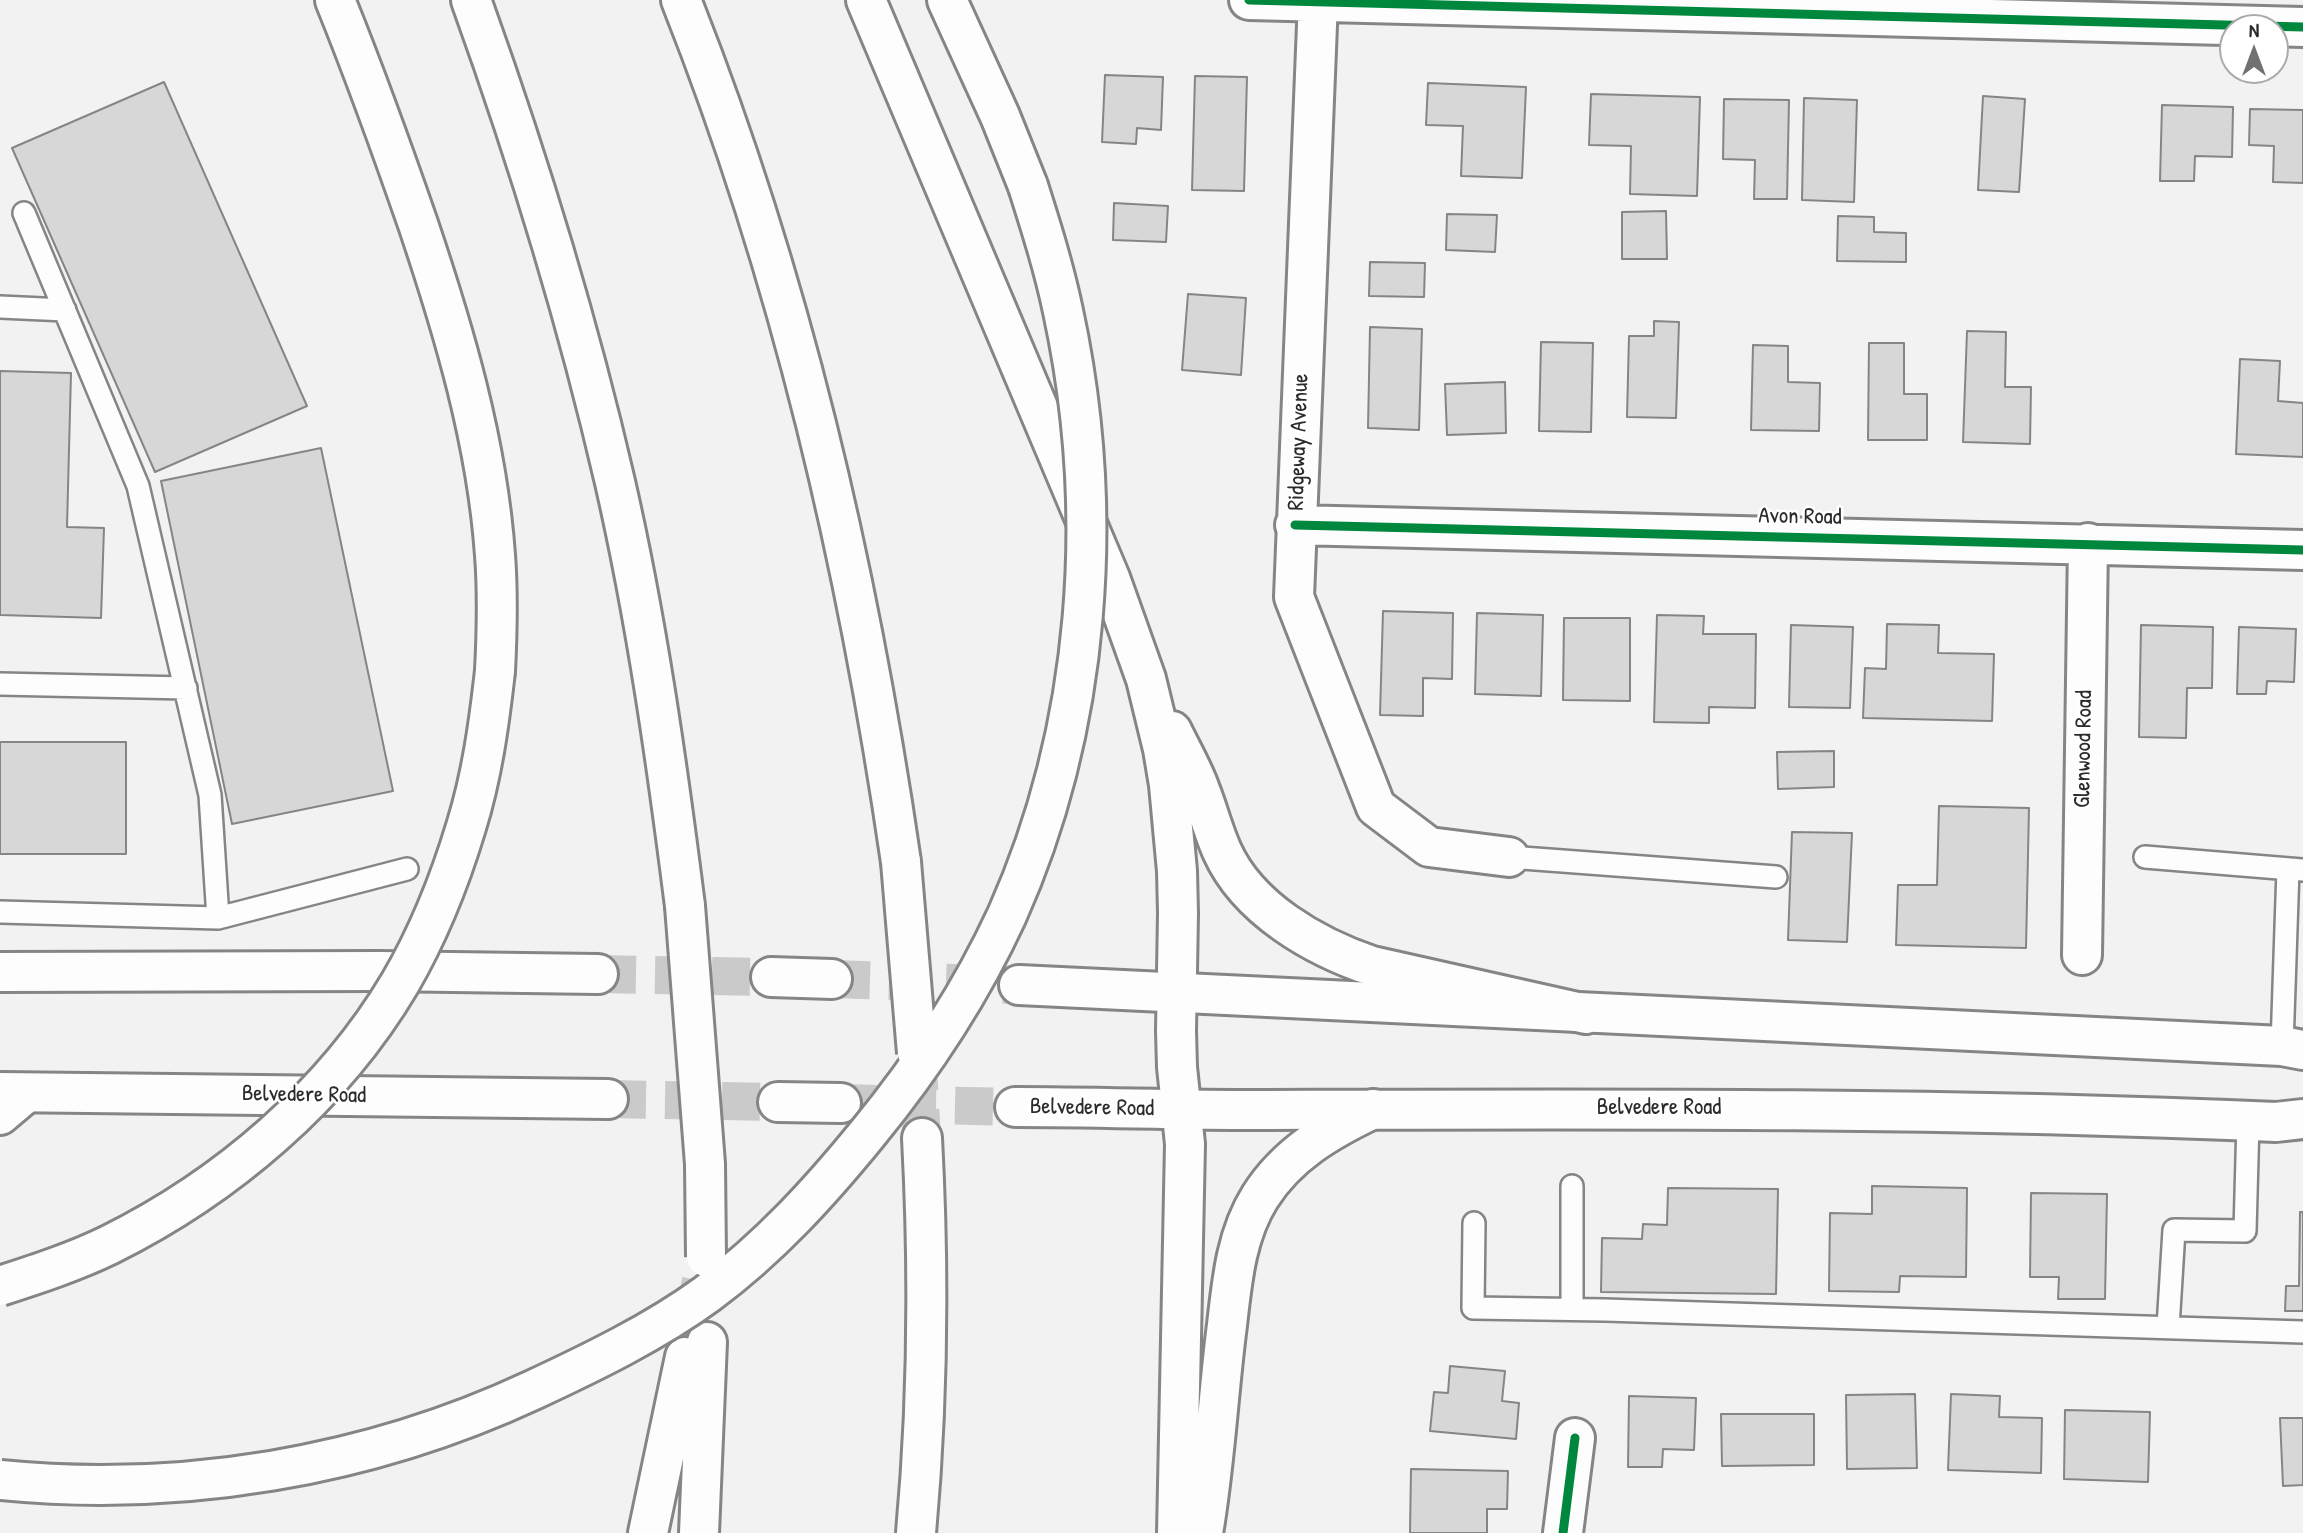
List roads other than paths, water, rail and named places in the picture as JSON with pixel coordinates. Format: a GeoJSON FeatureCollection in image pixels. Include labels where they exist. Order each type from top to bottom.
{"type":"FeatureCollection","features":[{"type":"Feature","properties":{"kind":"main road"},"geometry":{"type":"LineString","coordinates":[[0,1286],[53,1269],[108,1246],[202,1191],[294,1115],[344,1059],[399,984],[424,938],[466,828],[489,726],[495,671],[498,609],[488,495],[476,426],[437,281],[365,72],[335,0]]}},
{"type":"Feature","properties":{"kind":"main road"},"geometry":{"type":"LineString","coordinates":[[471,0],[563,278],[615,484],[656,692],[685,906],[704,1151],[705,1271]]}},
{"type":"Feature","properties":{"kind":"main road"},"geometry":{"type":"LineString","coordinates":[[681,0],[724,114],[757,213],[819,430],[864,637],[884,744],[901,862],[917,1053]]}},
{"type":"Feature","properties":{"kind":"main road"},"geometry":{"type":"LineString","coordinates":[[866,0],[1110,578],[1146,679],[1163,749],[1173,825],[1178,913],[1177,1067],[1186,1188],[1177,1533]]}},
{"type":"Feature","properties":{"kind":"main road"},"geometry":{"type":"LineString","coordinates":[[0,1480],[95,1486],[229,1477],[363,1452],[436,1431],[570,1373],[632,1340],[712,1290],[750,1260],[800,1213],[841,1166],[898,1096],[938,1039],[977,975],[1007,914],[1032,851],[1050,791],[1076,677],[1087,553],[1087,492],[1082,433],[1063,308],[1028,186],[986,83],[947,0]]}},
{"type":"Feature","properties":{"kind":"main road"},"geometry":{"type":"LineString","coordinates":[[1249,0],[2303,27]]}},
{"type":"Feature","properties":{"kind":"main road","name":"Ridgeway Avenue"},"geometry":{"type":"LineString","coordinates":[[1318,1],[1294,597],[1376,807],[1429,847],[1509,857]]}},
{"type":"Feature","properties":{"kind":"main road","name":"Avon Road"},"geometry":{"type":"LineString","coordinates":[[1295,525],[2303,550]]}},
{"type":"Feature","properties":{"kind":"main road","name":"Glenwood Road"},"geometry":{"type":"LineString","coordinates":[[2082,955],[2088,543]]}},
{"type":"Feature","properties":{"kind":"main road"},"geometry":{"type":"LineString","coordinates":[[1146,679],[1200,788],[1222,852],[1251,892],[1290,927],[1344,957],[1372,966],[1586,1014]]}},
{"type":"Feature","properties":{"kind":"main road"},"geometry":{"type":"LineString","coordinates":[[0,972],[379,971],[598,974]]}},
{"type":"Feature","properties":{"kind":"main road"},"geometry":{"type":"LineString","coordinates":[[771,977],[832,979]]}},
{"type":"Feature","properties":{"kind":"main road"},"geometry":{"type":"LineString","coordinates":[[1019,985],[2292,1048]]}},
{"type":"Feature","properties":{"kind":"main road","name":"Belvedere Road"},"geometry":{"type":"LineString","coordinates":[[9,1100],[608,1099]]}},
{"type":"Feature","properties":{"kind":"main road"},"geometry":{"type":"LineString","coordinates":[[778,1102],[841,1103]]}},
{"type":"Feature","properties":{"kind":"main road","name":"Belvedere Road"},"geometry":{"type":"LineString","coordinates":[[1015,1107],[1182,1110],[1853,1110],[2276,1122],[2303,1119]]}},
{"type":"Feature","properties":{"kind":"main road"},"geometry":{"type":"LineString","coordinates":[[1203,1533],[1209,1500],[1230,1299],[1240,1242],[1250,1216],[1261,1195],[1297,1155],[1337,1126],[1373,1109]]}},
{"type":"Feature","properties":{"kind":"main road"},"geometry":{"type":"LineString","coordinates":[[916,1533],[923,1435],[926,1284],[922,1138]]}},
{"type":"Feature","properties":{"kind":"main road"},"geometry":{"type":"LineString","coordinates":[[648,1533],[696,1349],[699,1533]]}},
{"type":"Feature","properties":{"kind":"main road"},"geometry":{"type":"LineString","coordinates":[[1563,1533],[1575,1438]]}},
{"type":"Feature","properties":{"kind":"lane"},"geometry":{"type":"LineString","coordinates":[[24,213],[138,486],[210,795],[218,918]]}},
{"type":"Feature","properties":{"kind":"lane"},"geometry":{"type":"LineString","coordinates":[[0,307],[65,310]]}},
{"type":"Feature","properties":{"kind":"lane"},"geometry":{"type":"LineString","coordinates":[[0,684],[186,688]]}},
{"type":"Feature","properties":{"kind":"lane"},"geometry":{"type":"LineString","coordinates":[[1509,857],[1776,877]]}},
{"type":"Feature","properties":{"kind":"lane"},"geometry":{"type":"LineString","coordinates":[[2145,857],[2296,869],[2292,1048]]}},
{"type":"Feature","properties":{"kind":"lane"},"geometry":{"type":"LineString","coordinates":[[0,912],[218,918],[407,869]]}},
{"type":"Feature","properties":{"kind":"lane"},"geometry":{"type":"LineString","coordinates":[[2168,1327],[2174,1230],[2245,1231],[2248,1121]]}},
{"type":"Feature","properties":{"kind":"lane"},"geometry":{"type":"LineString","coordinates":[[1572,1186],[1572,1309]]}},
{"type":"Feature","properties":{"kind":"lane"},"geometry":{"type":"LineString","coordinates":[[1474,1223],[1473,1308],[2303,1332]]}},
{"type":"Feature","properties":{"kind":"tunnel"},"geometry":{"type":"LineString","coordinates":[[598,974],[771,977]]}},
{"type":"Feature","properties":{"kind":"tunnel"},"geometry":{"type":"LineString","coordinates":[[832,979],[1019,985]]}},
{"type":"Feature","properties":{"kind":"tunnel"},"geometry":{"type":"LineString","coordinates":[[917,1053],[922,1138]]}},
{"type":"Feature","properties":{"kind":"tunnel"},"geometry":{"type":"LineString","coordinates":[[608,1099],[778,1102]]}},
{"type":"Feature","properties":{"kind":"tunnel"},"geometry":{"type":"LineString","coordinates":[[841,1103],[1015,1107]]}},
{"type":"Feature","properties":{"kind":"tunnel"},"geometry":{"type":"LineString","coordinates":[[685,1357],[701,1281]]}}]}
